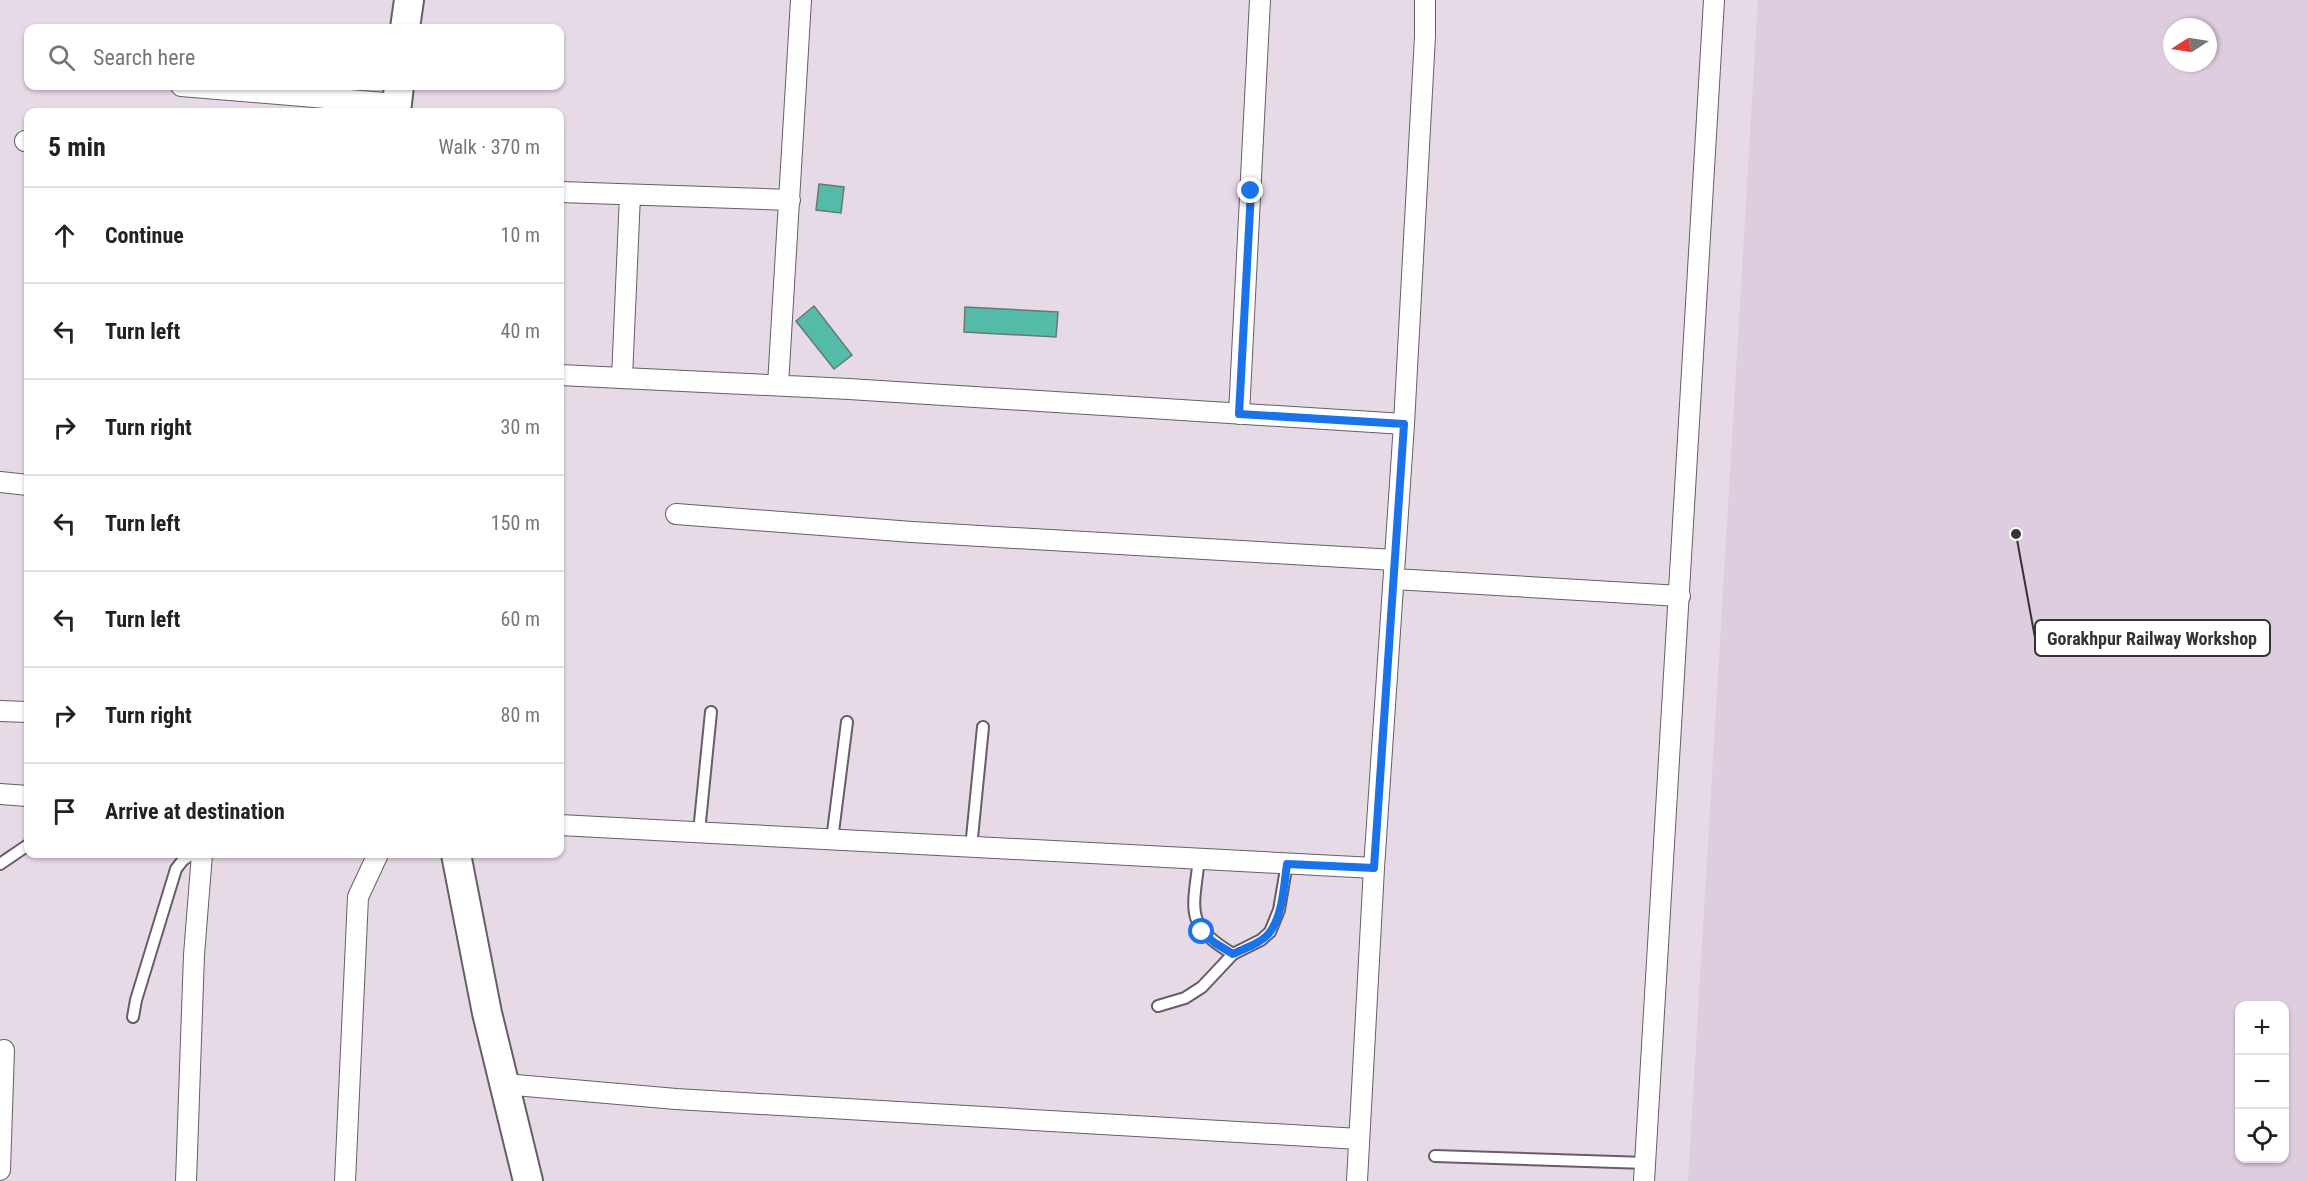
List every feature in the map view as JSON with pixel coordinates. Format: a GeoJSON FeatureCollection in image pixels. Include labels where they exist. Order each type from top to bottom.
{"type":"FeatureCollection","features":[{"type":"Feature","properties":{"kind":"main road"},"geometry":{"type":"LineString","coordinates":[[406,24],[409,0]]}},
{"type":"Feature","properties":{"kind":"main road"},"geometry":{"type":"LineString","coordinates":[[457,858],[487,1013],[528,1181]]}},
{"type":"Feature","properties":{"kind":"street"},"geometry":{"type":"LineString","coordinates":[[778,385],[801,0]]}},
{"type":"Feature","properties":{"kind":"street"},"geometry":{"type":"LineString","coordinates":[[1239,414],[1260,0]]}},
{"type":"Feature","properties":{"kind":"street"},"geometry":{"type":"LineString","coordinates":[[1357,1181],[1374,868],[1404,424],[1425,0]]}},
{"type":"Feature","properties":{"kind":"street"},"geometry":{"type":"LineString","coordinates":[[1645,1172],[1714,0]]}},
{"type":"Feature","properties":{"kind":"street"},"geometry":{"type":"LineString","coordinates":[[239,90],[397,101]]}},
{"type":"Feature","properties":{"kind":"street"},"geometry":{"type":"LineString","coordinates":[[564,192],[790,201]]}},
{"type":"Feature","properties":{"kind":"street"},"geometry":{"type":"LineString","coordinates":[[622,378],[630,195]]}},
{"type":"Feature","properties":{"kind":"street"},"geometry":{"type":"LineString","coordinates":[[564,375],[778,385],[1404,424]]}},
{"type":"Feature","properties":{"kind":"street"},"geometry":{"type":"LineString","coordinates":[[0,482],[24,485]]}},
{"type":"Feature","properties":{"kind":"street"},"geometry":{"type":"LineString","coordinates":[[676,514],[1395,570],[1680,596]]}},
{"type":"Feature","properties":{"kind":"street"},"geometry":{"type":"LineString","coordinates":[[0,711],[24,712]]}},
{"type":"Feature","properties":{"kind":"street"},"geometry":{"type":"LineString","coordinates":[[0,795],[24,796]]}},
{"type":"Feature","properties":{"kind":"street"},"geometry":{"type":"LineString","coordinates":[[564,825],[1374,868]]}},
{"type":"Feature","properties":{"kind":"street"},"geometry":{"type":"LineString","coordinates":[[186,1181],[194,955],[202,858]]}},
{"type":"Feature","properties":{"kind":"street"},"geometry":{"type":"LineString","coordinates":[[345,1181],[357,897],[376,858]]}},
{"type":"Feature","properties":{"kind":"street"},"geometry":{"type":"LineString","coordinates":[[0,1170],[4,1050]]}},
{"type":"Feature","properties":{"kind":"street"},"geometry":{"type":"LineString","coordinates":[[504,1084],[676,1099],[1359,1139]]}},
{"type":"Feature","properties":{"kind":"lane"},"geometry":{"type":"LineString","coordinates":[[699,832],[711,712]]}},
{"type":"Feature","properties":{"kind":"lane"},"geometry":{"type":"LineString","coordinates":[[832,840],[847,722]]}},
{"type":"Feature","properties":{"kind":"lane"},"geometry":{"type":"LineString","coordinates":[[971,848],[983,727]]}},
{"type":"Feature","properties":{"kind":"lane"},"geometry":{"type":"LineString","coordinates":[[0,864],[24,848]]}},
{"type":"Feature","properties":{"kind":"lane"},"geometry":{"type":"LineString","coordinates":[[133,1017],[136,1000],[177,869],[186,858]]}},
{"type":"Feature","properties":{"kind":"lane"},"geometry":{"type":"LineString","coordinates":[[1199,859],[1194,904],[1198,923],[1208,938],[1233,954]]}},
{"type":"Feature","properties":{"kind":"lane"},"geometry":{"type":"LineString","coordinates":[[1158,1006],[1185,998],[1202,987],[1233,954],[1261,940],[1270,932],[1279,910],[1287,864]]}},
{"type":"Feature","properties":{"kind":"lane"},"geometry":{"type":"LineString","coordinates":[[1435,1156],[1645,1172]]}},
{"type":"Feature","properties":{"kind":"shaded area"},"geometry":{"type":"Polygon","coordinates":[[[1758,0],[2307,0],[2307,1181],[1688,1181],[1758,0]]]}},
{"type":"Feature","properties":{"kind":"building"},"geometry":{"type":"Polygon","coordinates":[[[819,184],[844,187],[841,213],[816,210],[819,184]]]}},
{"type":"Feature","properties":{"kind":"building"},"geometry":{"type":"Polygon","coordinates":[[[814,306],[852,355],[834,369],[796,321],[814,306]]]}},
{"type":"Feature","properties":{"kind":"building"},"geometry":{"type":"Polygon","coordinates":[[[965,307],[1058,312],[1056,337],[964,332],[965,307]]]}},
{"type":"Feature","properties":{"kind":"place","name":"Gorakhpur Railway Workshop"},"geometry":{"type":"Point","coordinates":[2016,534]}},
{"type":"Feature","properties":{"kind":"route"},"geometry":{"type":"LineString","coordinates":[[1202,932],[1233,954],[1261,940],[1270,932],[1279,910],[1287,864],[1374,868],[1404,424],[1239,414],[1251,191]]}}]}
